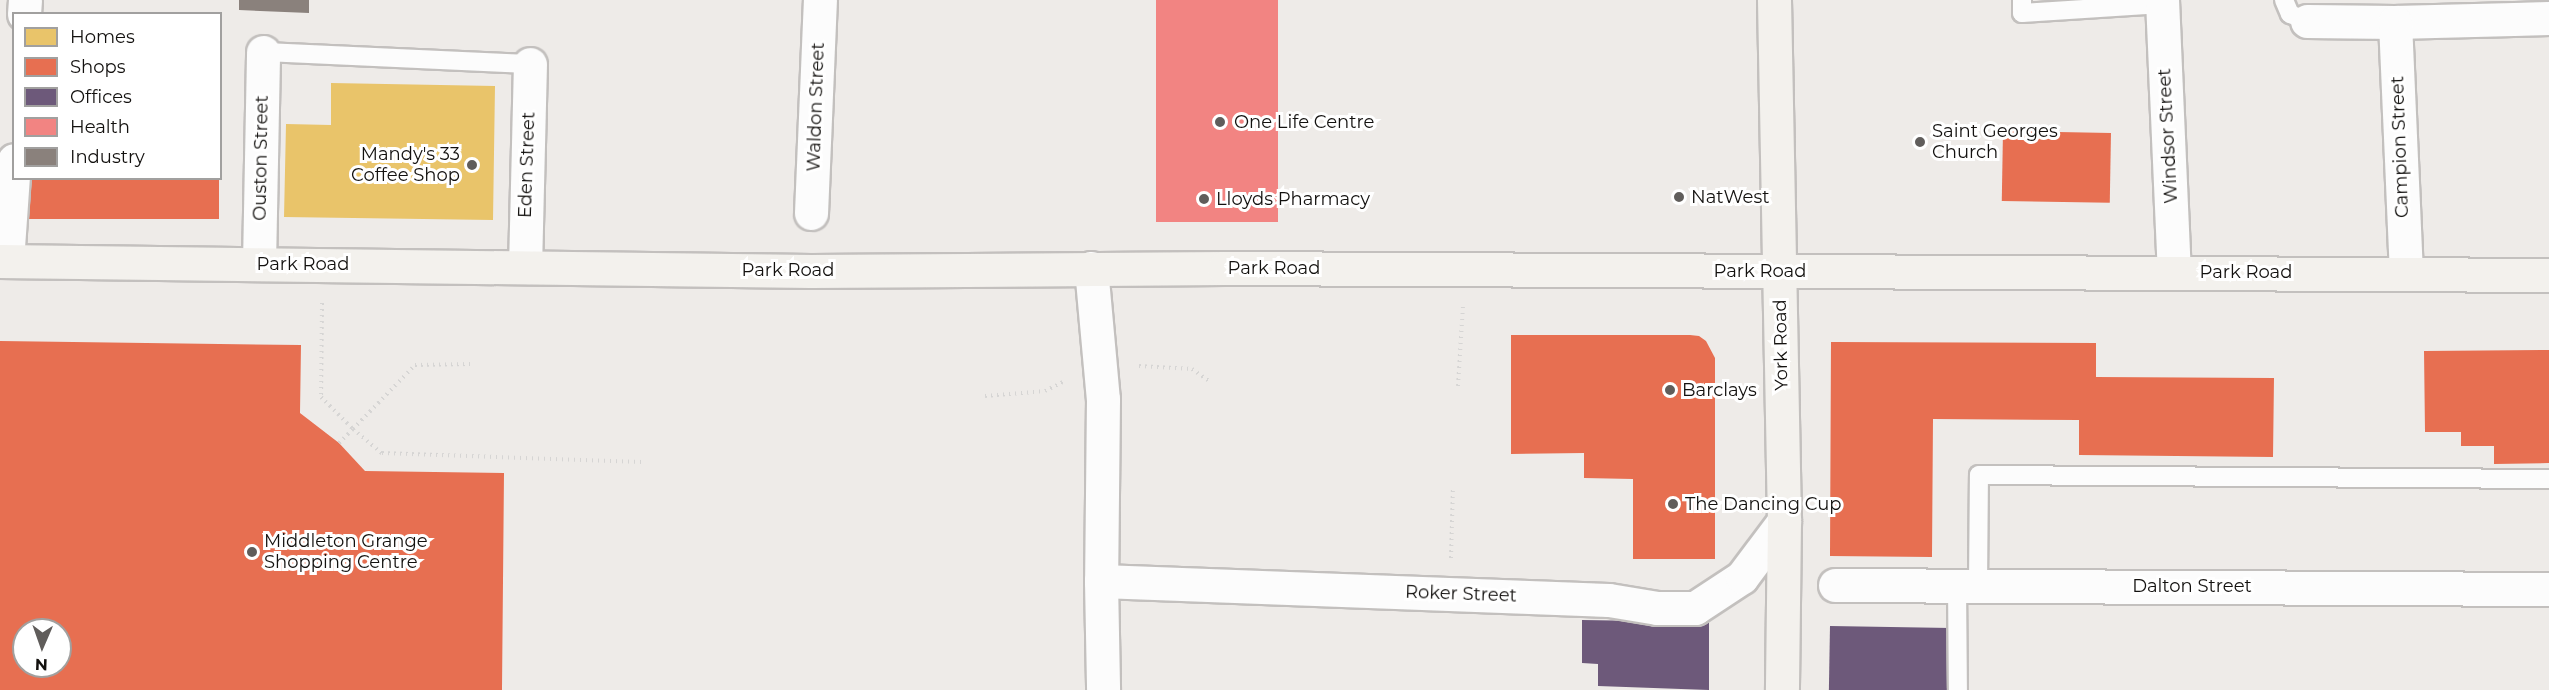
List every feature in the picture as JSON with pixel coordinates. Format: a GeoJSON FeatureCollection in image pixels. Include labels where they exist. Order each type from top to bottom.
{"type":"FeatureCollection","features":[{"type":"Feature","properties":{"kind":"street","name":"Waldon Street"},"geometry":{"type":"LineString","coordinates":[[811,213],[820,0]]}},
{"type":"Feature","properties":{"kind":"street","name":"York Road"},"geometry":{"type":"LineString","coordinates":[[1773,0],[1784,521],[1782,690]]}},
{"type":"Feature","properties":{"kind":"street","name":"Windsor Street"},"geometry":{"type":"LineString","coordinates":[[2162,2],[2174,271]]}},
{"type":"Feature","properties":{"kind":"street"},"geometry":{"type":"LineString","coordinates":[[2296,10],[2395,22],[2549,18]]}},
{"type":"Feature","properties":{"kind":"street","name":"Campion Street"},"geometry":{"type":"LineString","coordinates":[[2395,22],[2406,273]]}},
{"type":"Feature","properties":{"kind":"street","name":"Ouston Street"},"geometry":{"type":"LineString","coordinates":[[259,264],[263,52]]}},
{"type":"Feature","properties":{"kind":"street","name":"Eden Street"},"geometry":{"type":"LineString","coordinates":[[525,267],[530,64]]}},
{"type":"Feature","properties":{"kind":"street"},"geometry":{"type":"LineString","coordinates":[[3,261],[12,178]]}},
{"type":"Feature","properties":{"kind":"street","name":"Park Road"},"geometry":{"type":"LineString","coordinates":[[3,261],[799,271],[1091,268],[2174,271],[2549,275]]}},
{"type":"Feature","properties":{"kind":"street"},"geometry":{"type":"LineString","coordinates":[[1091,268],[1103,399],[1101,581],[1103,690]]}},
{"type":"Feature","properties":{"kind":"street","name":"Roker Street"},"geometry":{"type":"LineString","coordinates":[[1101,581],[1609,600],[1657,608],[1695,608],[1742,577],[1784,521]]}},
{"type":"Feature","properties":{"kind":"street","name":"Dalton Street"},"geometry":{"type":"LineString","coordinates":[[1835,585],[2549,589]]}},
{"type":"Feature","properties":{"kind":"lane"},"geometry":{"type":"LineString","coordinates":[[2022,0],[2022,13],[2162,2]]}},
{"type":"Feature","properties":{"kind":"lane"},"geometry":{"type":"LineString","coordinates":[[263,52],[530,64]]}},
{"type":"Feature","properties":{"kind":"lane"},"geometry":{"type":"LineString","coordinates":[[1958,690],[1979,476],[2549,479]]}},
{"type":"Feature","properties":{"kind":"path"},"geometry":{"type":"LineString","coordinates":[[323,264],[321,397],[353,429],[382,453],[642,462]]}},
{"type":"Feature","properties":{"kind":"path"},"geometry":{"type":"LineString","coordinates":[[1458,386],[1464,269]]}},
{"type":"Feature","properties":{"kind":"path"},"geometry":{"type":"LineString","coordinates":[[339,442],[415,365],[470,364]]}},
{"type":"Feature","properties":{"kind":"path"},"geometry":{"type":"LineString","coordinates":[[1451,594],[1453,486]]}},
{"type":"Feature","properties":{"kind":"building: Homes"},"geometry":{"type":"Polygon","coordinates":[[[331,83],[495,86],[493,220],[284,217],[286,124],[331,125],[331,83]]]}},
{"type":"Feature","properties":{"kind":"building: Shops"},"geometry":{"type":"Polygon","coordinates":[[[2003,131],[2111,133],[2110,203],[2002,201],[2003,131]]]}},
{"type":"Feature","properties":{"kind":"building: Shops"},"geometry":{"type":"Polygon","coordinates":[[[22,180],[219,180],[219,219],[22,219],[22,180]]]}},
{"type":"Feature","properties":{"kind":"building: Shops"},"geometry":{"type":"Polygon","coordinates":[[[1511,335],[1690,335],[1699,336],[1706,341],[1715,358],[1715,559],[1633,559],[1633,479],[1584,478],[1584,453],[1511,454],[1511,335]]]}},
{"type":"Feature","properties":{"kind":"building: Shops","name":"Middleton Grange Shopping Centre"},"geometry":{"type":"Polygon","coordinates":[[[0,341],[301,345],[300,413],[339,443],[365,471],[504,473],[502,690],[0,690],[0,341]]]}},
{"type":"Feature","properties":{"kind":"building: Shops"},"geometry":{"type":"Polygon","coordinates":[[[1831,342],[2096,343],[2096,377],[2274,378],[2273,457],[2079,455],[2079,420],[1933,419],[1932,557],[1830,556],[1831,342]]]}},
{"type":"Feature","properties":{"kind":"building: Shops"},"geometry":{"type":"Polygon","coordinates":[[[2549,350],[2549,463],[2494,464],[2494,446],[2461,446],[2461,432],[2425,432],[2424,351],[2549,350]]]}},
{"type":"Feature","properties":{"kind":"building: Offices"},"geometry":{"type":"Polygon","coordinates":[[[1582,620],[1709,622],[1709,690],[1598,686],[1598,664],[1582,663],[1582,620]]]}},
{"type":"Feature","properties":{"kind":"building: Offices"},"geometry":{"type":"Polygon","coordinates":[[[1830,626],[1951,628],[1950,690],[1829,690],[1830,626]]]}},
{"type":"Feature","properties":{"kind":"building: Health","name":"One Life Centre"},"geometry":{"type":"Polygon","coordinates":[[[1156,0],[1278,0],[1278,222],[1156,222],[1156,0]]]}},
{"type":"Feature","properties":{"kind":"building: Industry"},"geometry":{"type":"Polygon","coordinates":[[[239,0],[309,0],[309,13],[239,10],[239,0]]]}},
{"type":"Feature","properties":{"kind":"place","name":"One Life Centre"},"geometry":{"type":"Point","coordinates":[1220,122]}},
{"type":"Feature","properties":{"kind":"place","name":"Saint Georges Church"},"geometry":{"type":"Point","coordinates":[1920,142]}},
{"type":"Feature","properties":{"kind":"place","name":"Mandy's 33 Coffee Shop"},"geometry":{"type":"Point","coordinates":[472,165]}},
{"type":"Feature","properties":{"kind":"place","name":"NatWest"},"geometry":{"type":"Point","coordinates":[1679,197]}},
{"type":"Feature","properties":{"kind":"place","name":"Lloyds Pharmacy"},"geometry":{"type":"Point","coordinates":[1204,199]}},
{"type":"Feature","properties":{"kind":"place","name":"Barclays"},"geometry":{"type":"Point","coordinates":[1670,390]}},
{"type":"Feature","properties":{"kind":"place","name":"The Dancing Cup"},"geometry":{"type":"Point","coordinates":[1673,504]}},
{"type":"Feature","properties":{"kind":"place","name":"Middleton Grange Shopping Centre"},"geometry":{"type":"Point","coordinates":[252,552]}}]}
